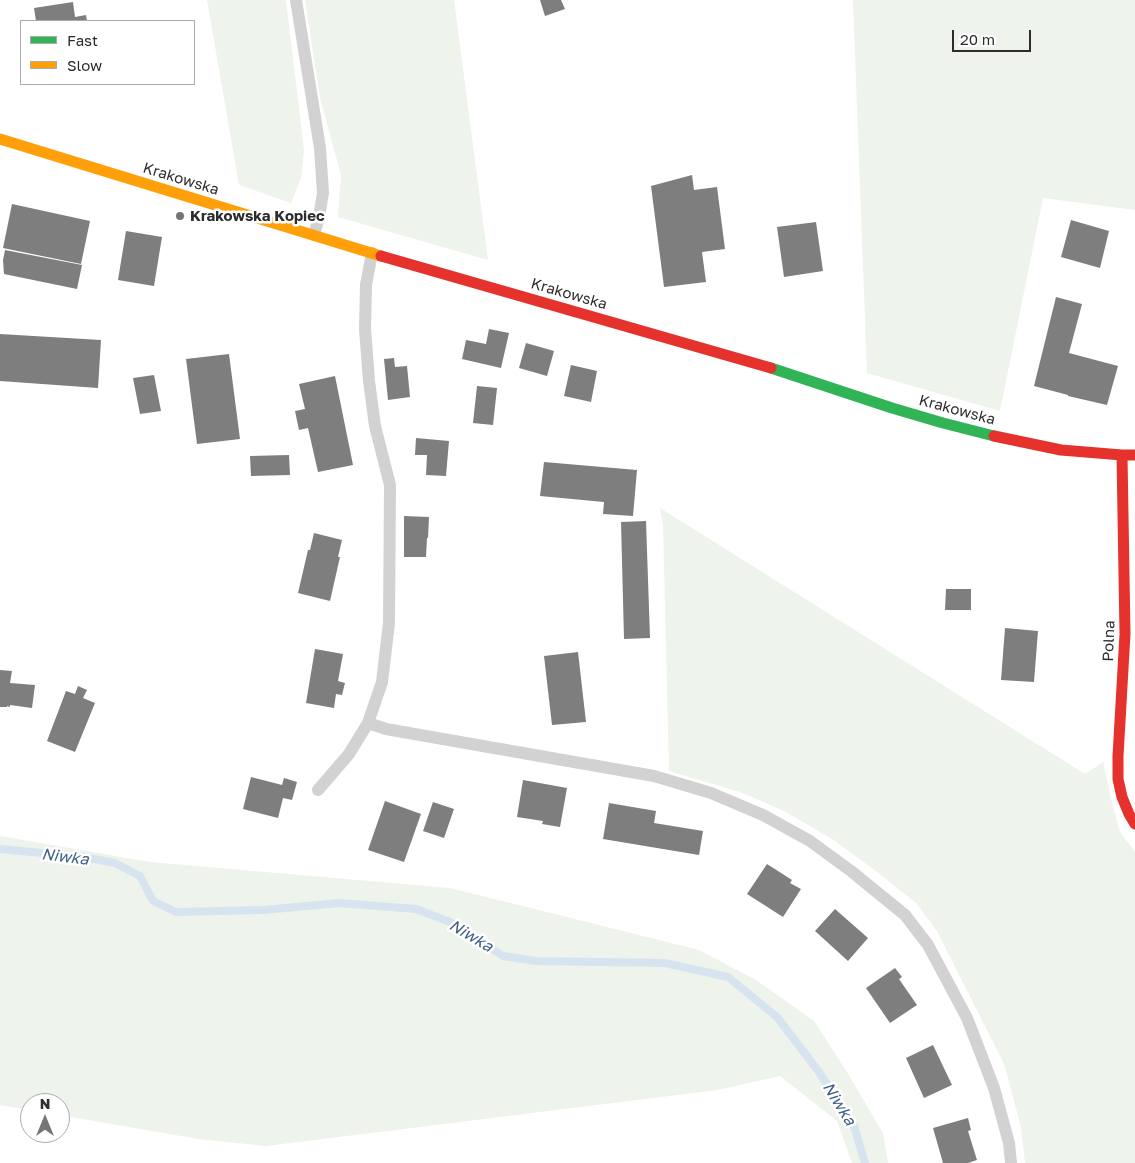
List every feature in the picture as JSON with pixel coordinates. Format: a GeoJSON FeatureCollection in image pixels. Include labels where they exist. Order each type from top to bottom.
{"type":"FeatureCollection","features":[{"type":"Feature","properties":{"kind":"main road","name":"Krakowska"},"geometry":{"type":"LineString","coordinates":[[0,139],[372,253],[790,374],[943,423],[1061,450],[1135,455]]}},
{"type":"Feature","properties":{"kind":"main road","name":"Polna"},"geometry":{"type":"LineString","coordinates":[[1122,455],[1125,634],[1118,779],[1122,797],[1135,824]]}},
{"type":"Feature","properties":{"kind":"lane"},"geometry":{"type":"LineString","coordinates":[[296,0],[320,148],[323,193],[314,235]]}},
{"type":"Feature","properties":{"kind":"lane"},"geometry":{"type":"LineString","coordinates":[[318,790],[349,754],[368,723],[382,682],[390,623],[390,485],[375,426],[364,329],[366,285],[372,253]]}},
{"type":"Feature","properties":{"kind":"lane"},"geometry":{"type":"LineString","coordinates":[[368,723],[386,729],[654,776],[720,797],[763,815],[810,841],[851,871],[905,915],[928,945],[967,1018],[994,1088],[1012,1163]]}},
{"type":"Feature","properties":{"kind":"shaded area"},"geometry":{"type":"Polygon","coordinates":[[[207,0],[286,0],[304,150],[301,178],[291,203],[239,185],[207,0]]]}},
{"type":"Feature","properties":{"kind":"shaded area"},"geometry":{"type":"Polygon","coordinates":[[[305,0],[454,0],[488,260],[338,217],[341,175],[320,98],[305,0]]]}},
{"type":"Feature","properties":{"kind":"shaded area"},"geometry":{"type":"Polygon","coordinates":[[[853,0],[1135,0],[1135,210],[1043,198],[1000,411],[867,373],[853,0]]]}},
{"type":"Feature","properties":{"kind":"shaded area"},"geometry":{"type":"Polygon","coordinates":[[[660,508],[1085,774],[1103,762],[1120,832],[1135,852],[1135,1163],[1025,1163],[1021,1127],[1004,1064],[937,931],[916,903],[832,839],[784,811],[743,793],[669,771],[663,525],[660,508]]]}},
{"type":"Feature","properties":{"kind":"shaded area"},"geometry":{"type":"Polygon","coordinates":[[[0,836],[150,862],[450,888],[699,950],[756,980],[814,1021],[883,1133],[888,1163],[852,1163],[837,1121],[780,1076],[718,1090],[266,1146],[198,1139],[70,1117],[70,1093],[20,1093],[20,1108],[0,1105],[0,836]]]}},
{"type":"Feature","properties":{"kind":"building"},"geometry":{"type":"Polygon","coordinates":[[[540,0],[561,0],[565,9],[545,16],[540,0]]]}},
{"type":"Feature","properties":{"kind":"building"},"geometry":{"type":"Polygon","coordinates":[[[73,2],[75,17],[86,15],[87,20],[36,20],[34,8],[73,2]]]}},
{"type":"Feature","properties":{"kind":"building"},"geometry":{"type":"Polygon","coordinates":[[[692,175],[694,190],[717,187],[725,249],[702,252],[706,282],[664,287],[651,186],[692,175]]]}},
{"type":"Feature","properties":{"kind":"building"},"geometry":{"type":"Polygon","coordinates":[[[12,204],[90,221],[81,264],[3,248],[12,204]]]}},
{"type":"Feature","properties":{"kind":"building"},"geometry":{"type":"Polygon","coordinates":[[[1071,220],[1109,231],[1100,268],[1061,257],[1071,220]]]}},
{"type":"Feature","properties":{"kind":"building"},"geometry":{"type":"Polygon","coordinates":[[[816,222],[823,271],[784,277],[777,227],[816,222]]]}},
{"type":"Feature","properties":{"kind":"building"},"geometry":{"type":"Polygon","coordinates":[[[126,231],[162,237],[154,286],[118,280],[126,231]]]}},
{"type":"Feature","properties":{"kind":"building"},"geometry":{"type":"Polygon","coordinates":[[[5,250],[82,265],[77,289],[4,274],[3,260],[5,250]]]}},
{"type":"Feature","properties":{"kind":"building"},"geometry":{"type":"Polygon","coordinates":[[[1056,297],[1082,304],[1069,353],[1118,366],[1107,405],[1034,386],[1056,297]]]}},
{"type":"Feature","properties":{"kind":"building"},"geometry":{"type":"Polygon","coordinates":[[[489,329],[509,333],[501,368],[462,359],[466,340],[486,344],[489,329]]]}},
{"type":"Feature","properties":{"kind":"building"},"geometry":{"type":"Polygon","coordinates":[[[0,334],[101,340],[98,388],[0,381],[0,334]]]}},
{"type":"Feature","properties":{"kind":"building"},"geometry":{"type":"Polygon","coordinates":[[[526,343],[554,351],[547,376],[519,368],[526,343]]]}},
{"type":"Feature","properties":{"kind":"building"},"geometry":{"type":"Polygon","coordinates":[[[229,354],[240,439],[197,444],[186,359],[229,354]]]}},
{"type":"Feature","properties":{"kind":"building"},"geometry":{"type":"Polygon","coordinates":[[[394,358],[395,367],[407,366],[410,397],[388,400],[384,359],[394,358]]]}},
{"type":"Feature","properties":{"kind":"building"},"geometry":{"type":"Polygon","coordinates":[[[571,365],[597,371],[591,402],[564,396],[571,365]]]}},
{"type":"Feature","properties":{"kind":"building"},"geometry":{"type":"Polygon","coordinates":[[[154,375],[161,411],[140,414],[133,378],[154,375]]]}},
{"type":"Feature","properties":{"kind":"building"},"geometry":{"type":"Polygon","coordinates":[[[335,376],[353,465],[318,472],[308,428],[299,430],[295,411],[305,409],[299,384],[335,376]]]}},
{"type":"Feature","properties":{"kind":"building"},"geometry":{"type":"Polygon","coordinates":[[[477,386],[497,388],[493,425],[473,423],[477,386]]]}},
{"type":"Feature","properties":{"kind":"building"},"geometry":{"type":"Polygon","coordinates":[[[416,438],[449,441],[446,476],[426,475],[427,455],[415,455],[416,438]]]}},
{"type":"Feature","properties":{"kind":"building"},"geometry":{"type":"Polygon","coordinates":[[[289,455],[290,475],[251,476],[250,456],[289,455]]]}},
{"type":"Feature","properties":{"kind":"building"},"geometry":{"type":"Polygon","coordinates":[[[544,462],[637,470],[633,516],[603,514],[604,502],[540,496],[544,462]]]}},
{"type":"Feature","properties":{"kind":"building"},"geometry":{"type":"Polygon","coordinates":[[[404,516],[429,517],[426,557],[404,557],[404,516]]]}},
{"type":"Feature","properties":{"kind":"building"},"geometry":{"type":"Polygon","coordinates":[[[646,521],[650,638],[624,639],[621,522],[646,521]]]}},
{"type":"Feature","properties":{"kind":"building"},"geometry":{"type":"Polygon","coordinates":[[[314,533],[342,540],[330,601],[298,593],[314,533]]]}},
{"type":"Feature","properties":{"kind":"building"},"geometry":{"type":"Polygon","coordinates":[[[946,589],[971,589],[971,610],[945,610],[946,589]]]}},
{"type":"Feature","properties":{"kind":"building"},"geometry":{"type":"Polygon","coordinates":[[[1005,628],[1038,631],[1034,682],[1001,680],[1005,628]]]}},
{"type":"Feature","properties":{"kind":"building"},"geometry":{"type":"Polygon","coordinates":[[[315,649],[343,654],[338,681],[345,683],[342,695],[336,694],[334,708],[306,703],[315,649]]]}},
{"type":"Feature","properties":{"kind":"building"},"geometry":{"type":"Polygon","coordinates":[[[578,652],[586,722],[552,725],[544,656],[578,652]]]}},
{"type":"Feature","properties":{"kind":"building"},"geometry":{"type":"Polygon","coordinates":[[[0,670],[12,671],[10,683],[35,685],[32,708],[10,705],[10,707],[0,707],[0,670]]]}},
{"type":"Feature","properties":{"kind":"building"},"geometry":{"type":"Polygon","coordinates":[[[78,686],[87,690],[83,698],[95,703],[75,752],[47,741],[66,691],[75,694],[78,686]]]}},
{"type":"Feature","properties":{"kind":"building"},"geometry":{"type":"Polygon","coordinates":[[[251,777],[282,785],[284,778],[297,782],[292,800],[283,798],[278,818],[243,809],[251,777]]]}},
{"type":"Feature","properties":{"kind":"building"},"geometry":{"type":"Polygon","coordinates":[[[523,780],[567,788],[560,827],[542,824],[543,821],[517,817],[523,780]]]}},
{"type":"Feature","properties":{"kind":"building"},"geometry":{"type":"Polygon","coordinates":[[[385,801],[421,814],[404,862],[368,850],[385,801]]]}},
{"type":"Feature","properties":{"kind":"building"},"geometry":{"type":"Polygon","coordinates":[[[433,802],[454,809],[444,838],[423,831],[433,802]]]}},
{"type":"Feature","properties":{"kind":"building"},"geometry":{"type":"Polygon","coordinates":[[[609,803],[656,811],[654,823],[703,831],[699,855],[603,839],[609,803]]]}},
{"type":"Feature","properties":{"kind":"building"},"geometry":{"type":"Polygon","coordinates":[[[767,864],[792,880],[790,883],[801,889],[783,917],[747,894],[767,864]]]}},
{"type":"Feature","properties":{"kind":"building"},"geometry":{"type":"Polygon","coordinates":[[[835,909],[868,938],[848,961],[815,931],[835,909]]]}},
{"type":"Feature","properties":{"kind":"building"},"geometry":{"type":"Polygon","coordinates":[[[895,968],[902,977],[899,979],[917,1005],[890,1023],[866,988],[895,968]]]}},
{"type":"Feature","properties":{"kind":"building"},"geometry":{"type":"Polygon","coordinates":[[[933,1045],[952,1085],[924,1098],[906,1058],[933,1045]]]}},
{"type":"Feature","properties":{"kind":"building"},"geometry":{"type":"Polygon","coordinates":[[[968,1118],[971,1130],[968,1131],[977,1160],[968,1163],[943,1163],[933,1128],[968,1118]]]}},
{"type":"Feature","properties":{"kind":"waterway","name":"Niwka"},"geometry":{"type":"LineString","coordinates":[[0,849],[83,857],[115,863],[140,876],[153,901],[176,912],[264,910],[339,903],[416,909],[455,924],[503,956],[536,961],[665,963],[728,977],[777,1017],[819,1072],[854,1126],[865,1163]]}},
{"type":"Feature","properties":{"kind":"traffic: fast"},"geometry":{"type":"LineString","coordinates":[[771,368],[892,408],[994,436]]}},
{"type":"Feature","properties":{"kind":"traffic: slow"},"geometry":{"type":"LineString","coordinates":[[0,139],[381,256]]}},
{"type":"Feature","properties":{"kind":"traffic: jam"},"geometry":{"type":"LineString","coordinates":[[381,256],[771,368]]}},
{"type":"Feature","properties":{"kind":"traffic: jam"},"geometry":{"type":"LineString","coordinates":[[994,436],[1061,450],[1135,455]]}},
{"type":"Feature","properties":{"kind":"traffic: jam"},"geometry":{"type":"LineString","coordinates":[[1122,455],[1125,634],[1118,779],[1122,797],[1135,824]]}},
{"type":"Feature","properties":{"kind":"place","name":"Krakowska Kopiec"},"geometry":{"type":"Point","coordinates":[180,216]}}]}
